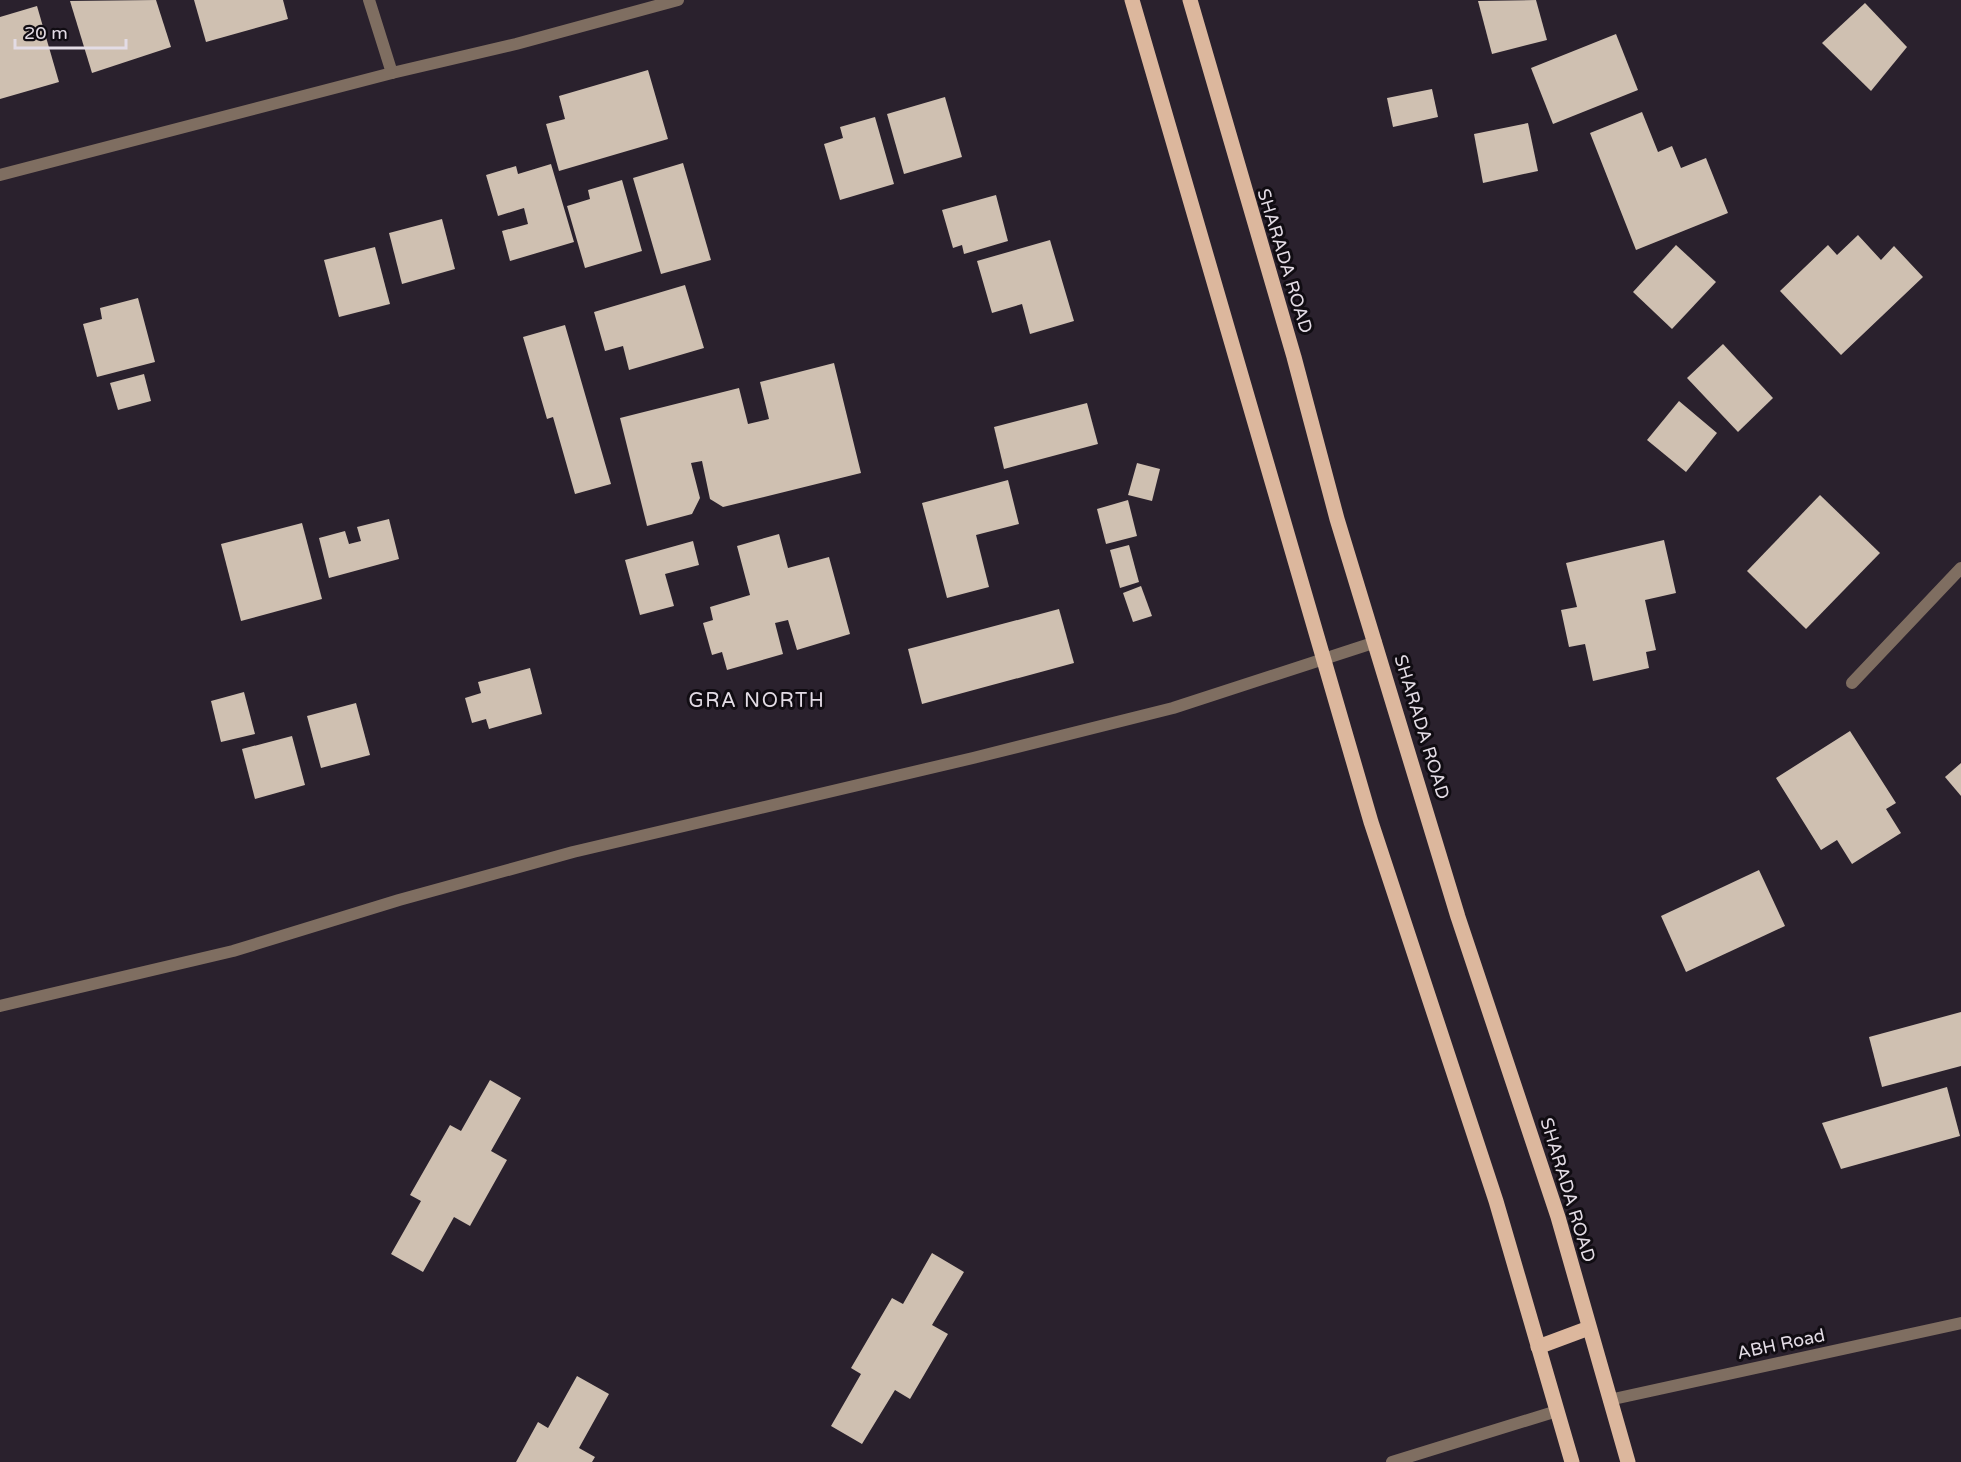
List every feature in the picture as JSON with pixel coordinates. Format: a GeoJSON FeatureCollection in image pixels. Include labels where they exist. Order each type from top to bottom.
{"type":"FeatureCollection","features":[{"type":"Feature","properties":{"kind":"main road"},"geometry":{"type":"LineString","coordinates":[[1132,0],[1214,289],[1371,822],[1496,1201],[1572,1462]]}},
{"type":"Feature","properties":{"kind":"main road","name":"SHARADA ROAD"},"geometry":{"type":"LineString","coordinates":[[1190,0],[1294,357],[1337,519],[1458,916],[1558,1217],[1628,1462]]}},
{"type":"Feature","properties":{"kind":"main road"},"geometry":{"type":"LineString","coordinates":[[1538,1347],[1589,1328]]}},
{"type":"Feature","properties":{"kind":"street"},"geometry":{"type":"LineString","coordinates":[[369,0],[392,73]]}},
{"type":"Feature","properties":{"kind":"street"},"geometry":{"type":"LineString","coordinates":[[0,175],[392,73],[516,44],[678,0]]}},
{"type":"Feature","properties":{"kind":"street"},"geometry":{"type":"LineString","coordinates":[[1852,683],[1961,568]]}},
{"type":"Feature","properties":{"kind":"street"},"geometry":{"type":"LineString","coordinates":[[0,1006],[233,951],[399,900],[573,852],[973,759],[1173,708],[1376,642]]}},
{"type":"Feature","properties":{"kind":"street","name":"ABH Road"},"geometry":{"type":"LineString","coordinates":[[1609,1400],[1961,1323]]}},
{"type":"Feature","properties":{"kind":"street"},"geometry":{"type":"LineString","coordinates":[[1392,1462],[1557,1412]]}},
{"type":"Feature","properties":{"kind":"building"},"geometry":{"type":"Polygon","coordinates":[[[156,0],[171,47],[92,73],[70,1],[156,0]]]}},
{"type":"Feature","properties":{"kind":"building"},"geometry":{"type":"Polygon","coordinates":[[[194,0],[283,0],[288,19],[206,42],[194,0]]]}},
{"type":"Feature","properties":{"kind":"building"},"geometry":{"type":"Polygon","coordinates":[[[1536,0],[1547,40],[1492,54],[1478,1],[1536,0]]]}},
{"type":"Feature","properties":{"kind":"building"},"geometry":{"type":"Polygon","coordinates":[[[1865,3],[1907,47],[1871,91],[1822,43],[1865,3]]]}},
{"type":"Feature","properties":{"kind":"building"},"geometry":{"type":"Polygon","coordinates":[[[37,6],[59,82],[0,99],[0,17],[37,6]]]}},
{"type":"Feature","properties":{"kind":"building"},"geometry":{"type":"Polygon","coordinates":[[[1616,34],[1638,90],[1553,124],[1531,68],[1616,34]]]}},
{"type":"Feature","properties":{"kind":"building"},"geometry":{"type":"Polygon","coordinates":[[[648,70],[668,139],[559,171],[546,124],[565,119],[559,96],[648,70]]]}},
{"type":"Feature","properties":{"kind":"building"},"geometry":{"type":"Polygon","coordinates":[[[1432,89],[1438,117],[1393,127],[1387,98],[1432,89]]]}},
{"type":"Feature","properties":{"kind":"building"},"geometry":{"type":"Polygon","coordinates":[[[945,97],[962,157],[904,174],[887,114],[945,97]]]}},
{"type":"Feature","properties":{"kind":"building"},"geometry":{"type":"Polygon","coordinates":[[[1642,112],[1658,152],[1672,146],[1681,168],[1706,158],[1728,213],[1636,250],[1590,133],[1642,112]]]}},
{"type":"Feature","properties":{"kind":"building"},"geometry":{"type":"Polygon","coordinates":[[[875,117],[894,184],[840,200],[824,144],[843,138],[840,127],[875,117]]]}},
{"type":"Feature","properties":{"kind":"building"},"geometry":{"type":"Polygon","coordinates":[[[1528,123],[1538,171],[1483,183],[1474,134],[1528,123]]]}},
{"type":"Feature","properties":{"kind":"building"},"geometry":{"type":"Polygon","coordinates":[[[683,163],[711,260],[661,274],[633,178],[683,163]]]}},
{"type":"Feature","properties":{"kind":"building"},"geometry":{"type":"Polygon","coordinates":[[[551,164],[574,242],[510,261],[502,231],[528,224],[524,208],[498,216],[486,175],[516,166],[518,174],[551,164]]]}},
{"type":"Feature","properties":{"kind":"building"},"geometry":{"type":"Polygon","coordinates":[[[622,180],[642,251],[585,268],[567,206],[590,199],[588,190],[622,180]]]}},
{"type":"Feature","properties":{"kind":"building"},"geometry":{"type":"Polygon","coordinates":[[[996,195],[1008,241],[964,254],[962,245],[953,248],[942,210],[996,195]]]}},
{"type":"Feature","properties":{"kind":"building"},"geometry":{"type":"Polygon","coordinates":[[[442,219],[455,269],[402,284],[389,233],[442,219]]]}},
{"type":"Feature","properties":{"kind":"building"},"geometry":{"type":"Polygon","coordinates":[[[1858,235],[1881,260],[1894,246],[1923,277],[1841,355],[1780,291],[1828,245],[1837,255],[1858,235]]]}},
{"type":"Feature","properties":{"kind":"building"},"geometry":{"type":"Polygon","coordinates":[[[1050,240],[1074,321],[1030,334],[1022,304],[992,313],[977,261],[1050,240]]]}},
{"type":"Feature","properties":{"kind":"building"},"geometry":{"type":"Polygon","coordinates":[[[1676,245],[1716,282],[1672,329],[1633,292],[1676,245]]]}},
{"type":"Feature","properties":{"kind":"building"},"geometry":{"type":"Polygon","coordinates":[[[375,247],[390,304],[339,317],[324,260],[375,247]]]}},
{"type":"Feature","properties":{"kind":"building"},"geometry":{"type":"Polygon","coordinates":[[[685,285],[704,348],[629,370],[623,346],[605,351],[594,312],[685,285]]]}},
{"type":"Feature","properties":{"kind":"building"},"geometry":{"type":"Polygon","coordinates":[[[138,298],[155,362],[97,377],[83,324],[102,319],[100,308],[138,298]]]}},
{"type":"Feature","properties":{"kind":"building"},"geometry":{"type":"Polygon","coordinates":[[[565,325],[611,484],[575,494],[553,417],[547,419],[523,337],[565,325]]]}},
{"type":"Feature","properties":{"kind":"building"},"geometry":{"type":"Polygon","coordinates":[[[1723,344],[1773,398],[1738,432],[1687,378],[1723,344]]]}},
{"type":"Feature","properties":{"kind":"building"},"geometry":{"type":"Polygon","coordinates":[[[834,363],[861,473],[723,507],[710,499],[702,461],[691,463],[700,498],[692,514],[647,526],[620,418],[739,388],[748,424],[769,419],[760,382],[834,363]]]}},
{"type":"Feature","properties":{"kind":"building"},"geometry":{"type":"Polygon","coordinates":[[[144,374],[151,401],[118,410],[110,383],[144,374]]]}},
{"type":"Feature","properties":{"kind":"building"},"geometry":{"type":"Polygon","coordinates":[[[1679,401],[1717,433],[1686,472],[1647,440],[1679,401]]]}},
{"type":"Feature","properties":{"kind":"building"},"geometry":{"type":"Polygon","coordinates":[[[1087,403],[1098,444],[1004,469],[994,427],[1087,403]]]}},
{"type":"Feature","properties":{"kind":"building"},"geometry":{"type":"Polygon","coordinates":[[[1137,463],[1160,469],[1152,501],[1128,495],[1137,463]]]}},
{"type":"Feature","properties":{"kind":"building"},"geometry":{"type":"Polygon","coordinates":[[[1008,480],[1019,524],[976,535],[989,587],[947,598],[922,503],[1008,480]]]}},
{"type":"Feature","properties":{"kind":"building"},"geometry":{"type":"Polygon","coordinates":[[[1820,495],[1880,553],[1806,629],[1747,571],[1820,495]]]}},
{"type":"Feature","properties":{"kind":"building"},"geometry":{"type":"Polygon","coordinates":[[[1128,500],[1137,536],[1106,544],[1097,509],[1128,500]]]}},
{"type":"Feature","properties":{"kind":"building"},"geometry":{"type":"Polygon","coordinates":[[[389,519],[399,559],[329,578],[319,538],[345,531],[349,544],[361,541],[357,527],[389,519]]]}},
{"type":"Feature","properties":{"kind":"building"},"geometry":{"type":"Polygon","coordinates":[[[302,523],[322,599],[241,621],[221,544],[302,523]]]}},
{"type":"Feature","properties":{"kind":"building"},"geometry":{"type":"Polygon","coordinates":[[[779,534],[788,568],[829,557],[850,634],[797,650],[788,620],[775,623],[783,654],[727,670],[722,652],[712,655],[703,623],[713,620],[710,607],[750,595],[737,546],[779,534]]]}},
{"type":"Feature","properties":{"kind":"building"},"geometry":{"type":"Polygon","coordinates":[[[1664,540],[1676,593],[1645,600],[1656,650],[1646,652],[1649,668],[1593,681],[1585,644],[1569,647],[1561,610],[1577,607],[1566,563],[1664,540]]]}},
{"type":"Feature","properties":{"kind":"building"},"geometry":{"type":"Polygon","coordinates":[[[693,541],[699,565],[665,574],[674,606],[640,615],[625,560],[693,541]]]}},
{"type":"Feature","properties":{"kind":"building"},"geometry":{"type":"Polygon","coordinates":[[[1129,545],[1139,582],[1120,588],[1110,550],[1129,545]]]}},
{"type":"Feature","properties":{"kind":"building"},"geometry":{"type":"Polygon","coordinates":[[[1141,586],[1152,616],[1133,622],[1123,593],[1141,586]]]}},
{"type":"Feature","properties":{"kind":"building"},"geometry":{"type":"Polygon","coordinates":[[[1059,609],[1074,663],[922,704],[908,649],[1059,609]]]}},
{"type":"Feature","properties":{"kind":"building"},"geometry":{"type":"Polygon","coordinates":[[[530,668],[542,714],[489,729],[486,719],[472,723],[465,698],[481,693],[478,682],[530,668]]]}},
{"type":"Feature","properties":{"kind":"building"},"geometry":{"type":"Polygon","coordinates":[[[244,692],[255,734],[221,742],[211,701],[244,692]]]}},
{"type":"Feature","properties":{"kind":"building"},"geometry":{"type":"Polygon","coordinates":[[[356,703],[370,755],[321,768],[307,716],[356,703]]]}},
{"type":"Feature","properties":{"kind":"building"},"geometry":{"type":"Polygon","coordinates":[[[1850,731],[1896,803],[1886,809],[1901,833],[1852,864],[1837,840],[1821,850],[1776,778],[1850,731]]]}},
{"type":"Feature","properties":{"kind":"building"},"geometry":{"type":"Polygon","coordinates":[[[292,736],[305,785],[255,799],[242,749],[292,736]]]}},
{"type":"Feature","properties":{"kind":"building"},"geometry":{"type":"Polygon","coordinates":[[[1961,763],[1961,796],[1945,777],[1961,763]]]}},
{"type":"Feature","properties":{"kind":"building"},"geometry":{"type":"Polygon","coordinates":[[[1759,870],[1785,926],[1686,972],[1661,916],[1759,870]]]}},
{"type":"Feature","properties":{"kind":"building"},"geometry":{"type":"Polygon","coordinates":[[[1961,1012],[1961,1066],[1882,1087],[1869,1037],[1961,1012]]]}},
{"type":"Feature","properties":{"kind":"building"},"geometry":{"type":"Polygon","coordinates":[[[490,1080],[521,1098],[491,1151],[507,1160],[470,1226],[454,1217],[423,1272],[391,1254],[421,1201],[410,1195],[450,1125],[461,1131],[490,1080]]]}},
{"type":"Feature","properties":{"kind":"building"},"geometry":{"type":"Polygon","coordinates":[[[1947,1087],[1960,1136],[1841,1169],[1822,1123],[1947,1087]]]}},
{"type":"Feature","properties":{"kind":"building"},"geometry":{"type":"Polygon","coordinates":[[[932,1253],[964,1272],[932,1325],[948,1334],[910,1399],[895,1390],[862,1444],[831,1426],[861,1374],[851,1368],[892,1298],[903,1304],[932,1253]]]}},
{"type":"Feature","properties":{"kind":"building"},"geometry":{"type":"Polygon","coordinates":[[[577,1376],[609,1394],[579,1448],[595,1457],[592,1462],[516,1462],[538,1422],[548,1428],[577,1376]]]}},
{"type":"Feature","properties":{"kind":"district","name":"GRA NORTH"},"geometry":{"type":"Point","coordinates":[757,700]}}]}
